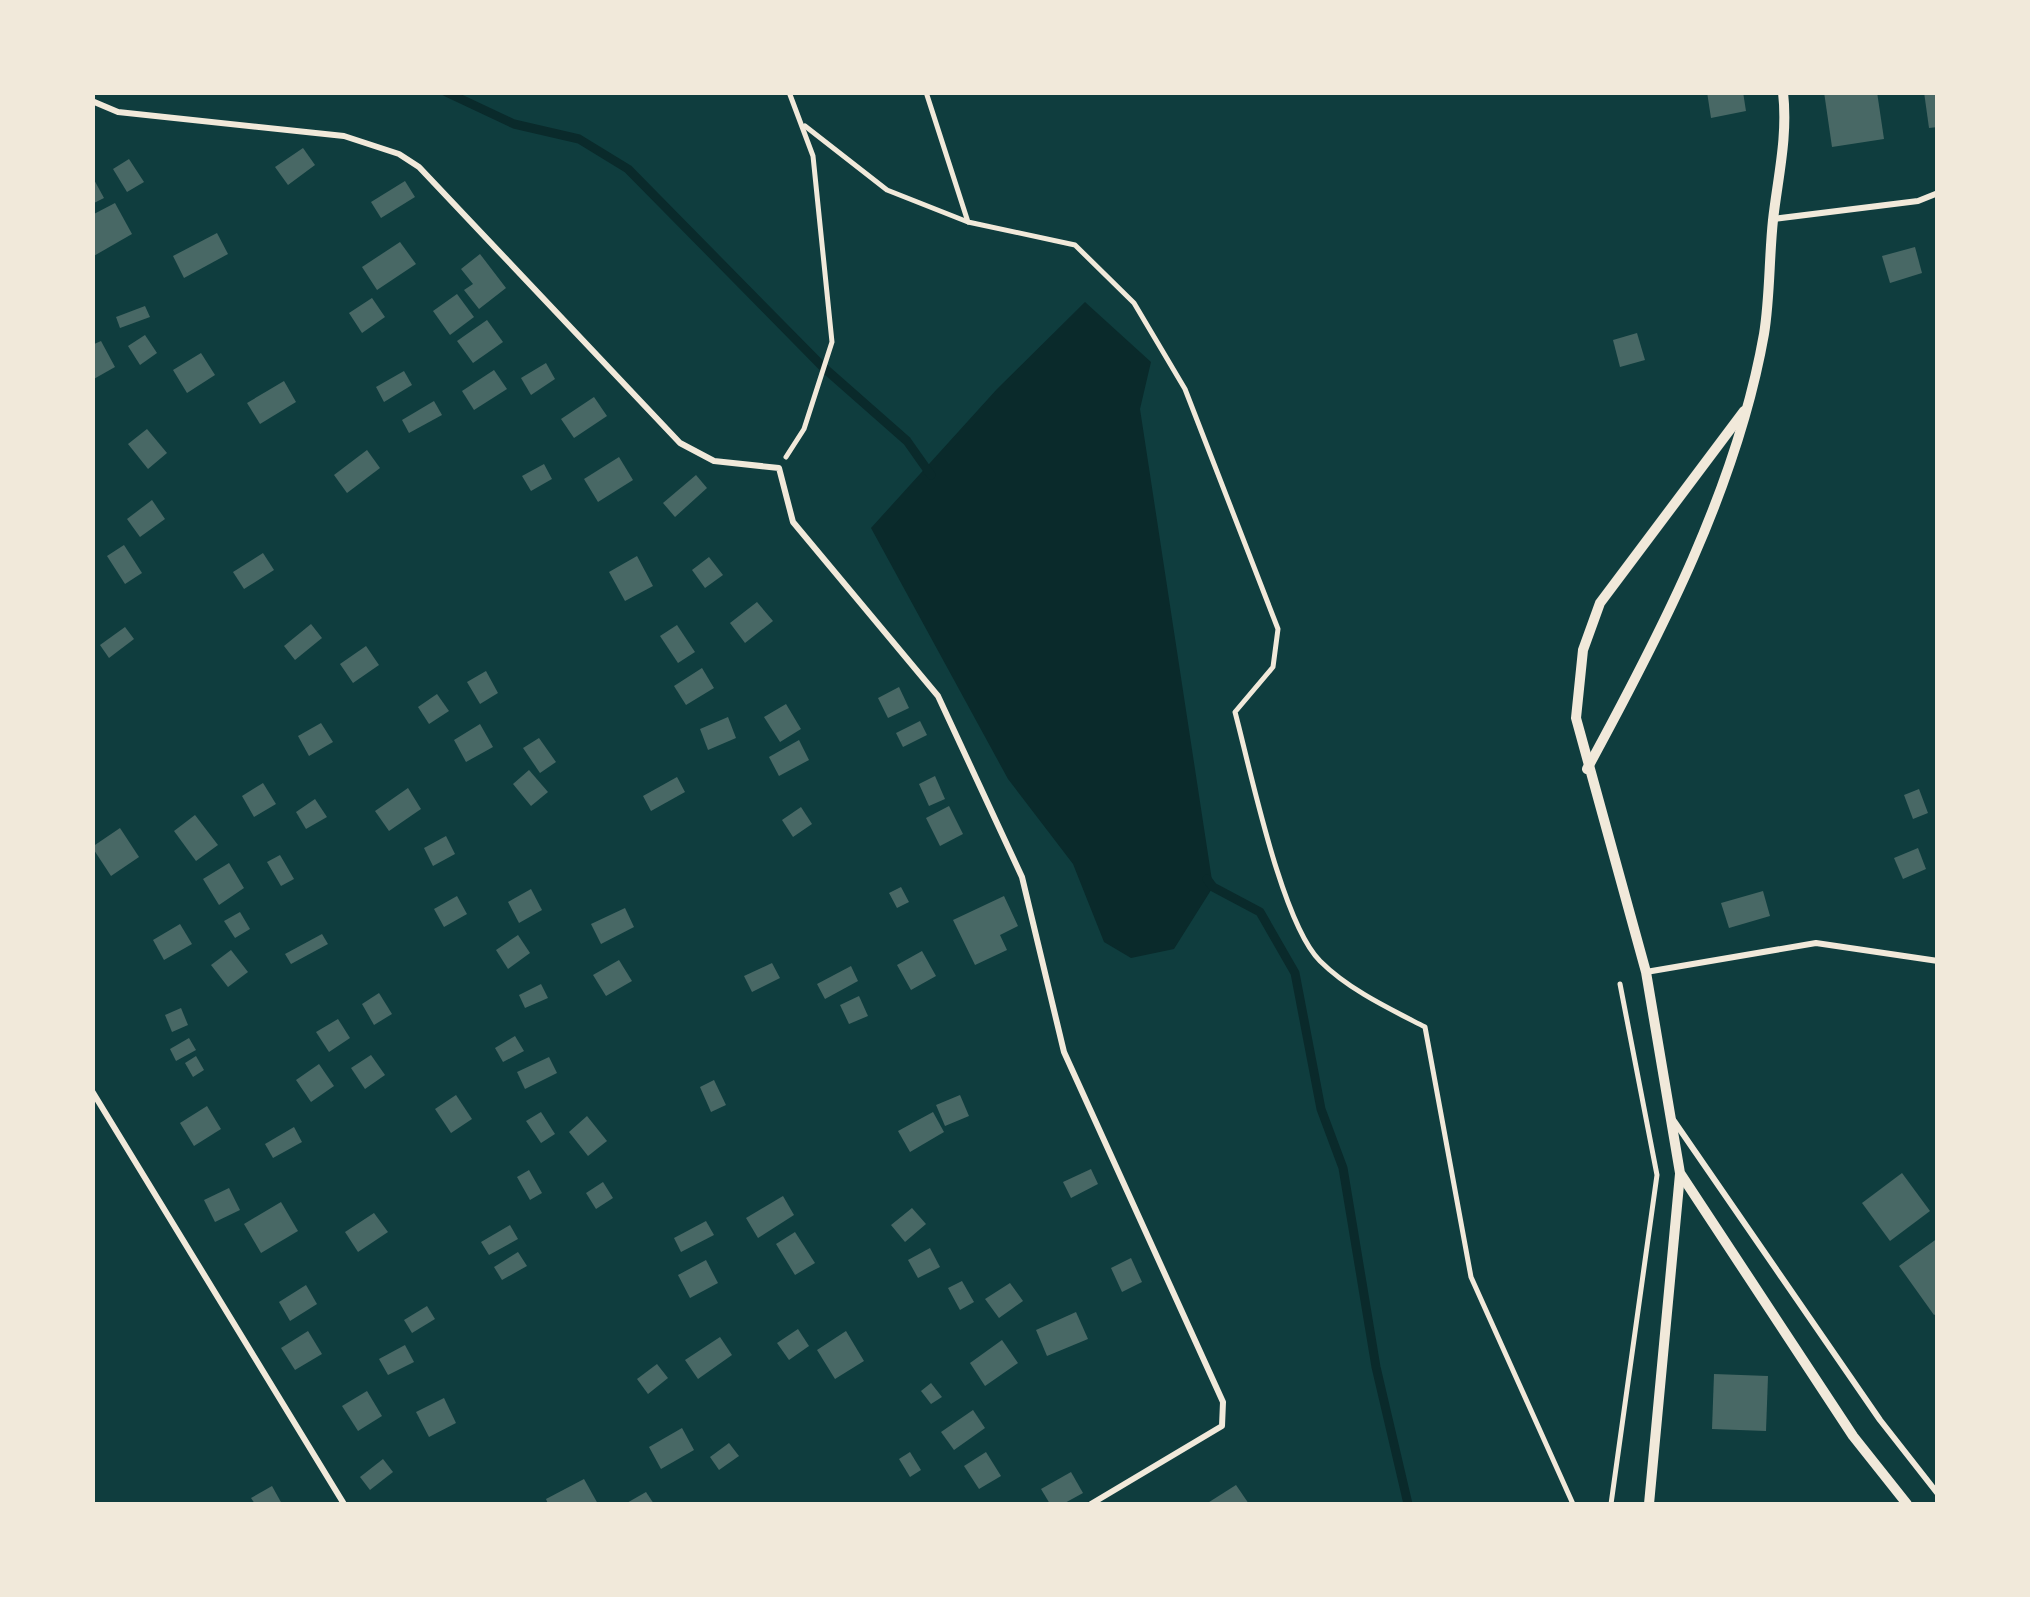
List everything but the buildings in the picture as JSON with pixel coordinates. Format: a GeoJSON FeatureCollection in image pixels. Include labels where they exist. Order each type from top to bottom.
{"type":"FeatureCollection","features":[{"type":"Feature","properties":{"kind":"street"},"geometry":{"type":"LineString","coordinates":[[1587,769],[1654,645],[1717,493],[1744,410],[1764,333],[1773,219],[1787,130],[1783,92]]}},
{"type":"Feature","properties":{"kind":"street"},"geometry":{"type":"LineString","coordinates":[[1649,1504],[1680,1173],[1646,972],[1587,769],[1576,718],[1577,694],[1583,650],[1600,603],[1744,410]]}},
{"type":"Feature","properties":{"kind":"street"},"geometry":{"type":"LineString","coordinates":[[1680,1173],[1853,1436],[1907,1504]]}},
{"type":"Feature","properties":{"kind":"lane"},"geometry":{"type":"LineString","coordinates":[[92,101],[118,112],[344,136],[399,154],[419,168],[680,443],[714,460],[779,468],[793,522],[938,696],[1022,877],[1064,1052],[1223,1402],[1222,1426],[1092,1504]]}},
{"type":"Feature","properties":{"kind":"lane"},"geometry":{"type":"LineString","coordinates":[[1773,219],[1918,201],[1938,193]]}},
{"type":"Feature","properties":{"kind":"lane"},"geometry":{"type":"LineString","coordinates":[[1646,972],[1816,943],[1938,961]]}},
{"type":"Feature","properties":{"kind":"lane"},"geometry":{"type":"LineString","coordinates":[[92,1091],[344,1504]]}},
{"type":"Feature","properties":{"kind":"lane"},"geometry":{"type":"LineString","coordinates":[[1674,1122],[1869,1404],[1938,1494]]}},
{"type":"Feature","properties":{"kind":"path"},"geometry":{"type":"LineString","coordinates":[[779,468],[804,428],[832,342],[813,156],[789,92]]}},
{"type":"Feature","properties":{"kind":"path"},"geometry":{"type":"LineString","coordinates":[[926,92],[968,222]]}},
{"type":"Feature","properties":{"kind":"path"},"geometry":{"type":"LineString","coordinates":[[803,124],[887,190],[968,222],[1075,246],[1134,303],[1186,389],[1278,629],[1273,667],[1235,712],[1268,838],[1296,920],[1318,960],[1374,1000],[1425,1028],[1471,1277],[1573,1504]]}},
{"type":"Feature","properties":{"kind":"path"},"geometry":{"type":"LineString","coordinates":[[1610,1504],[1658,1175],[1620,984]]}},
{"type":"Feature","properties":{"kind":"water"},"geometry":{"type":"Polygon","coordinates":[[[1085,302],[1151,362],[1140,409],[1213,887],[1174,949],[1131,958],[1104,942],[1073,864],[1008,779],[871,528],[997,389],[1085,302]]]}},
{"type":"Feature","properties":{"kind":"waterway"},"geometry":{"type":"LineString","coordinates":[[446,92],[514,124],[579,139],[628,169],[823,367],[907,441],[931,475]]}},
{"type":"Feature","properties":{"kind":"waterway"},"geometry":{"type":"LineString","coordinates":[[1207,879],[1213,887],[1260,912],[1295,973],[1321,1109],[1343,1168],[1376,1367],[1408,1504]]}}]}
